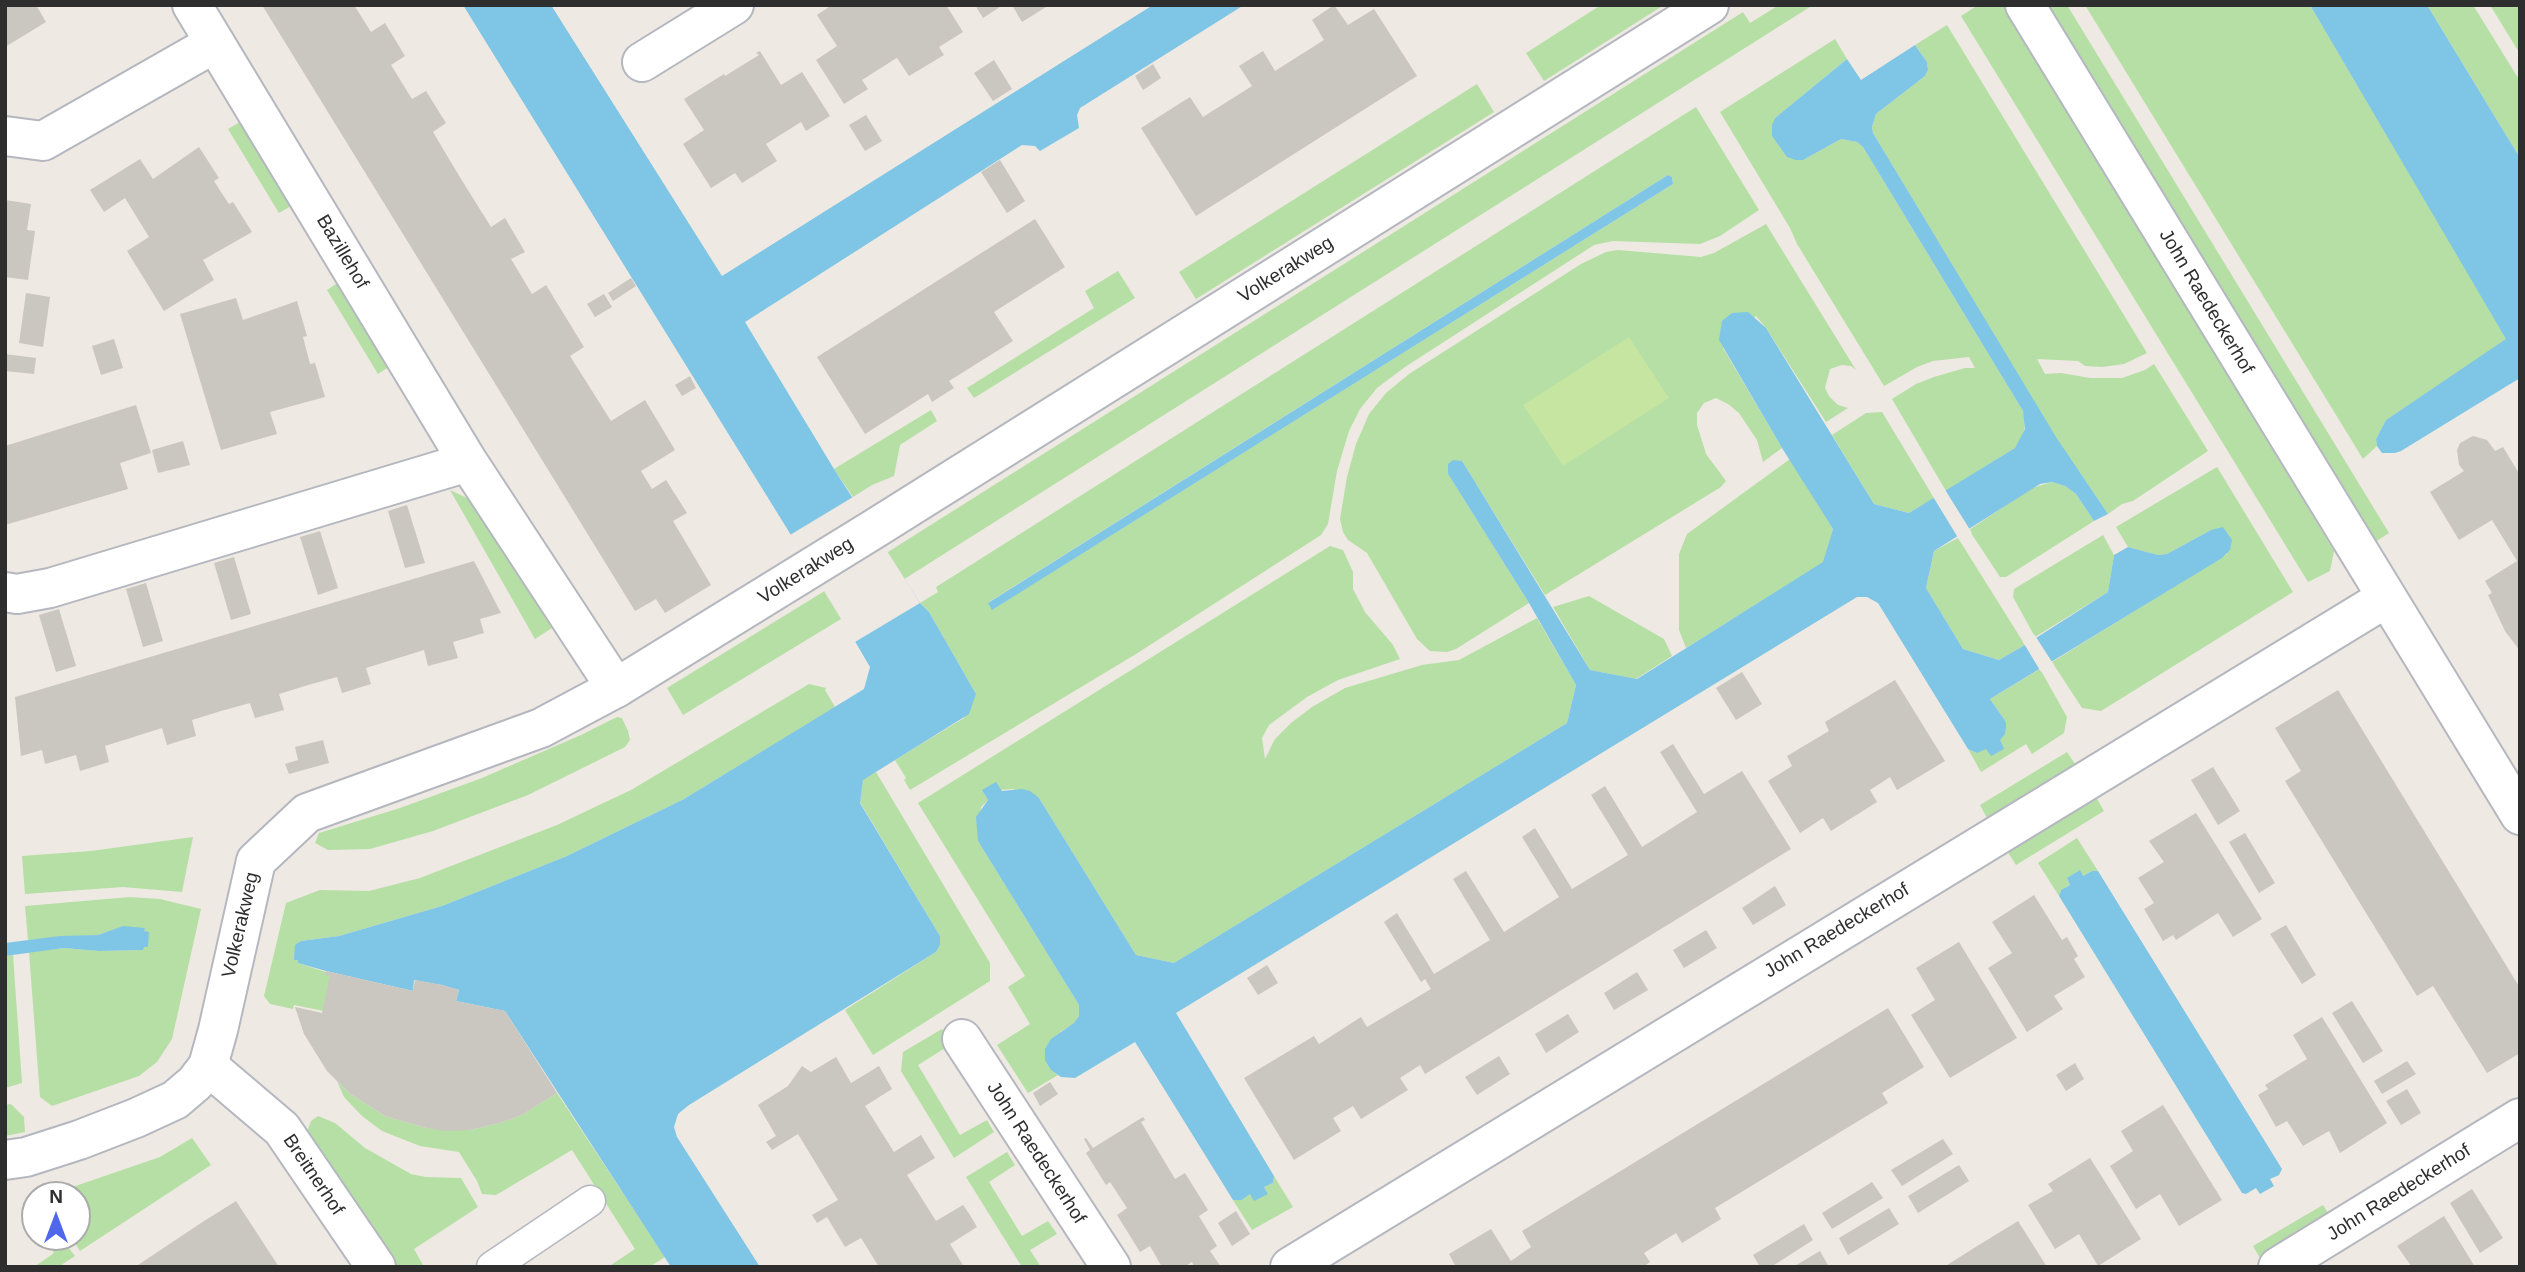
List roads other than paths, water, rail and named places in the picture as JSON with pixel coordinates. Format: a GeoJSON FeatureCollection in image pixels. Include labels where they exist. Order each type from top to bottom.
{"type":"FeatureCollection","features":[{"type":"Feature","properties":{"kind":"street","name":"Bazillehof"},"geometry":{"type":"LineString","coordinates":[[192,5],[468,462],[616,688]]}},
{"type":"Feature","properties":{"kind":"street"},"geometry":{"type":"LineString","coordinates":[[642,62],[734,5]]}},
{"type":"Feature","properties":{"kind":"street","name":"Volkerakweg"},"geometry":{"type":"LineString","coordinates":[[5,1160],[43,1152],[136,1118],[175,1100],[195,1083],[208,1066],[256,861],[307,813],[541,728],[616,688],[1709,5]]}},
{"type":"Feature","properties":{"kind":"street","name":"John Raedeckerhof"},"geometry":{"type":"LineString","coordinates":[[2025,5],[2520,815]]}},
{"type":"Feature","properties":{"kind":"street"},"geometry":{"type":"LineString","coordinates":[[5,136],[43,141],[215,43]]}},
{"type":"Feature","properties":{"kind":"street"},"geometry":{"type":"LineString","coordinates":[[5,593],[17,594],[50,588],[468,462]]}},
{"type":"Feature","properties":{"kind":"street","name":"John Raedeckerhof"},"geometry":{"type":"LineString","coordinates":[[1290,1267],[2386,598]]}},
{"type":"Feature","properties":{"kind":"street","name":"John Raedeckerhof"},"geometry":{"type":"LineString","coordinates":[[962,1040],[1111,1267]]}},
{"type":"Feature","properties":{"kind":"street","name":"Breitnerhof"},"geometry":{"type":"LineString","coordinates":[[208,1066],[282,1129],[376,1267]]}},
{"type":"Feature","properties":{"kind":"street","name":"John Raedeckerhof"},"geometry":{"type":"LineString","coordinates":[[2278,1267],[2520,1118]]}},
{"type":"Feature","properties":{"kind":"lane"},"geometry":{"type":"LineString","coordinates":[[492,1267],[590,1201]]}},
{"type":"Feature","properties":{"kind":"water"},"geometry":{"type":"Polygon","coordinates":[[[463,5],[551,5],[722,276],[1153,5],[1244,5],[1080,108],[1077,115],[1079,128],[1040,151],[1035,146],[1022,145],[745,322],[834,469],[920,603],[929,612],[976,694],[969,714],[863,780],[860,803],[940,936],[940,945],[936,952],[678,1114],[674,1127],[677,1137],[760,1267],[671,1267],[505,1011],[456,1001],[459,990],[442,985],[414,980],[413,991],[326,971],[294,960],[295,945],[301,941],[339,936],[442,906],[567,856],[684,799],[864,689],[870,667],[463,5]]]}},
{"type":"Feature","properties":{"kind":"water"},"geometry":{"type":"Polygon","coordinates":[[[2310,5],[2427,5],[2520,158],[2520,378],[2395,453],[2382,453],[2377,446],[2376,439],[2386,420],[2506,339],[2310,5]]]}},
{"type":"Feature","properties":{"kind":"water"},"geometry":{"type":"Polygon","coordinates":[[[1915,45],[1927,62],[1928,70],[1925,76],[1876,114],[1873,133],[2056,437],[2108,514],[2094,521],[2076,494],[2065,486],[2052,482],[2040,484],[1934,551],[1926,588],[1963,649],[1999,660],[2025,645],[2108,592],[2114,555],[2128,547],[2158,555],[2167,554],[2211,530],[2223,527],[2232,540],[2230,550],[2222,558],[1990,699],[2006,722],[2005,734],[2000,740],[2004,749],[1991,756],[1986,749],[1977,753],[1968,749],[1878,603],[1867,597],[1857,597],[1176,1013],[1274,1176],[1273,1183],[1264,1187],[1268,1194],[1254,1201],[1250,1194],[1242,1200],[1233,1200],[1135,1042],[1075,1078],[1061,1077],[1051,1070],[1045,1060],[1045,1049],[1051,1039],[1074,1023],[1079,1016],[1079,1005],[978,841],[976,817],[988,800],[982,790],[996,782],[1002,791],[1022,789],[1039,798],[1136,955],[1174,963],[1567,723],[1576,685],[1529,603],[1448,474],[1448,464],[1453,460],[1462,461],[1464,464],[1590,670],[1637,679],[1823,562],[1833,529],[1719,340],[1722,321],[1732,313],[1748,312],[1766,328],[1874,504],[1909,513],[2015,448],[2025,429],[2023,411],[1863,147],[1857,142],[1841,139],[1803,160],[1796,160],[1787,157],[1772,136],[1775,118],[1847,59],[1861,80],[1915,45]]]}},
{"type":"Feature","properties":{"kind":"water"},"geometry":{"type":"Polygon","coordinates":[[[1668,175],[1672,177],[1673,184],[992,610],[988,603],[1668,175]]]}},
{"type":"Feature","properties":{"kind":"water"},"geometry":{"type":"Polygon","coordinates":[[[2080,870],[2083,876],[2098,871],[2282,1169],[2279,1175],[2270,1179],[2274,1186],[2260,1194],[2256,1188],[2246,1194],[2242,1193],[2059,896],[2061,890],[2070,885],[2067,878],[2080,870]]]}},
{"type":"Feature","properties":{"kind":"water"},"geometry":{"type":"Polygon","coordinates":[[[123,926],[145,928],[144,931],[149,932],[148,947],[143,950],[99,951],[64,948],[5,956],[5,943],[60,936],[98,935],[123,926]]]}}]}
